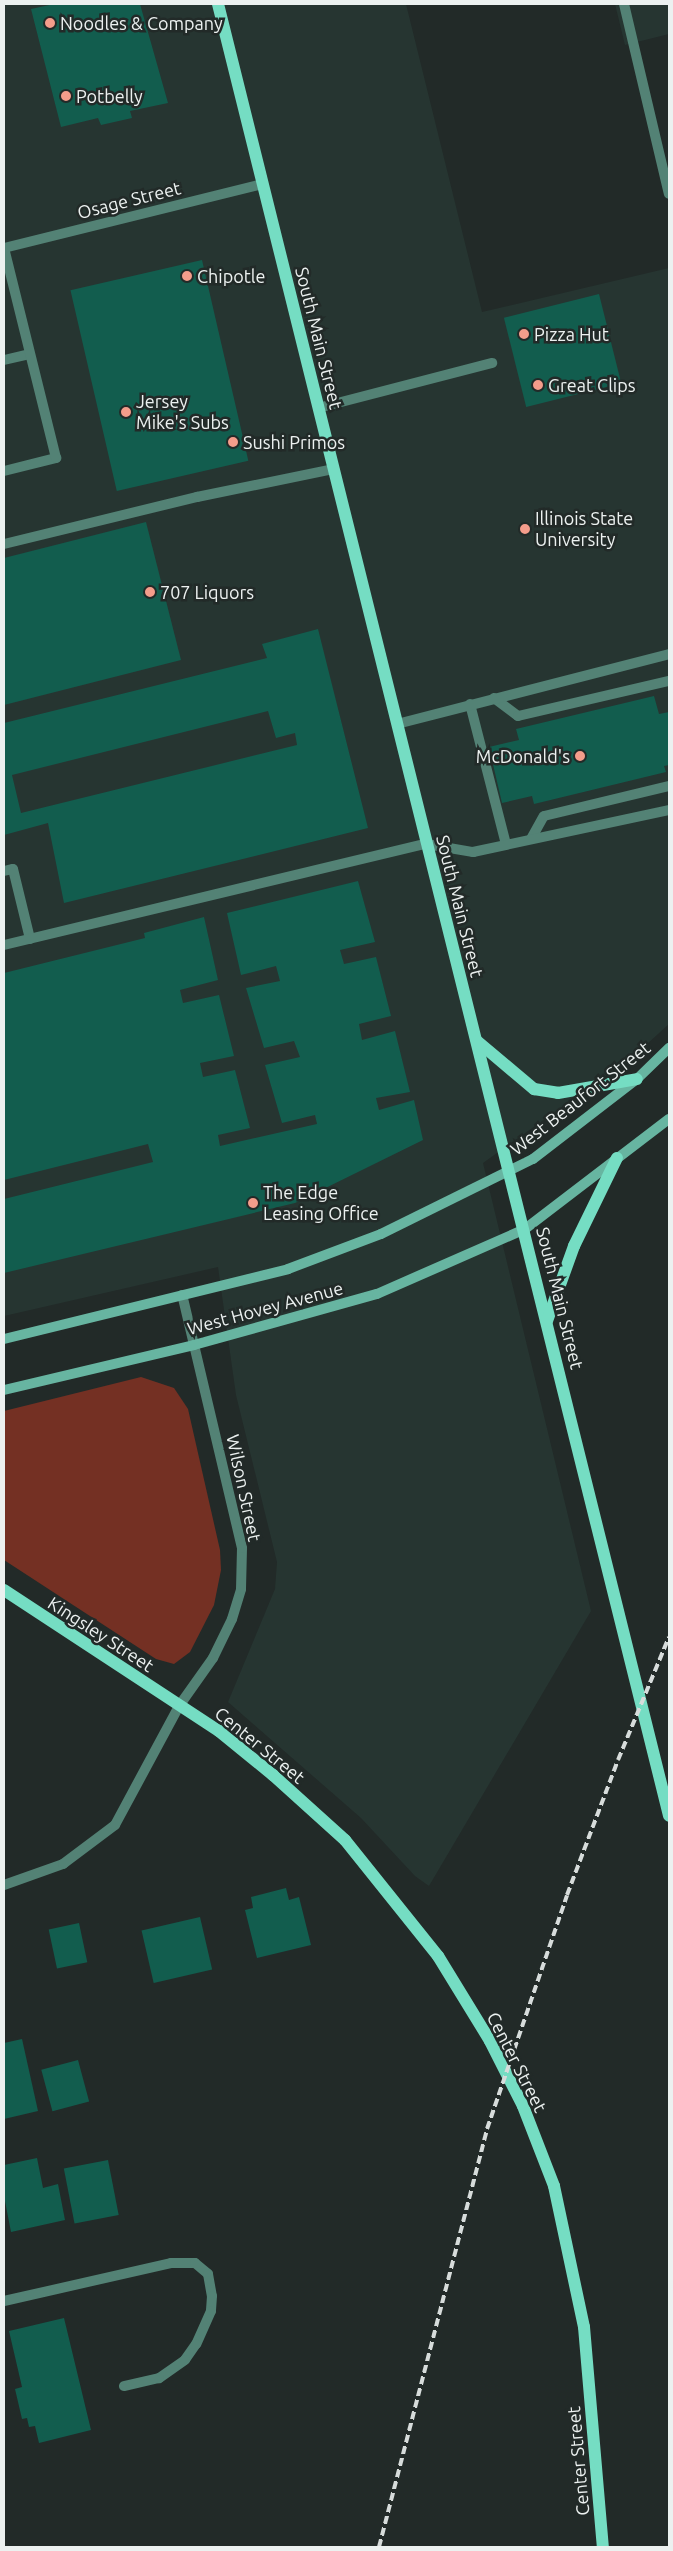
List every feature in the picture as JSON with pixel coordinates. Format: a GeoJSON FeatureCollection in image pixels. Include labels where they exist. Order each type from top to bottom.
{"type":"FeatureCollection","features":[{"type":"Feature","properties":{"kind":"main road","name":"South Main Street"},"geometry":{"type":"LineString","coordinates":[[218,4],[426,844],[548,1321],[669,1816]]}},
{"type":"Feature","properties":{"kind":"main road"},"geometry":{"type":"LineString","coordinates":[[477,1041],[534,1089],[558,1093],[638,1079]]}},
{"type":"Feature","properties":{"kind":"main road","name":"West Beaufort Street"},"geometry":{"type":"LineString","coordinates":[[509,1172],[533,1159],[638,1079],[669,1048]]}},
{"type":"Feature","properties":{"kind":"main road"},"geometry":{"type":"LineString","coordinates":[[525,1229],[669,1119]]}},
{"type":"Feature","properties":{"kind":"main road"},"geometry":{"type":"LineString","coordinates":[[548,1321],[574,1246],[617,1158]]}},
{"type":"Feature","properties":{"kind":"main road","name":"West Hovey Avenue"},"geometry":{"type":"LineString","coordinates":[[4,1339],[288,1269],[381,1234],[509,1172]]}},
{"type":"Feature","properties":{"kind":"main road","name":"West Hovey Avenue"},"geometry":{"type":"LineString","coordinates":[[4,1390],[194,1345],[377,1294],[525,1229]]}},
{"type":"Feature","properties":{"kind":"main road","name":"Kingsley Street"},"geometry":{"type":"LineString","coordinates":[[4,1590],[179,1706]]}},
{"type":"Feature","properties":{"kind":"main road","name":"Center Street"},"geometry":{"type":"LineString","coordinates":[[179,1706],[219,1732],[273,1775],[358,1855],[438,1956],[490,2041],[523,2106],[554,2186],[582,2318],[603,2547]]}},
{"type":"Feature","properties":{"kind":"street"},"geometry":{"type":"LineString","coordinates":[[624,4],[669,194]]}},
{"type":"Feature","properties":{"kind":"street","name":"Osage Street"},"geometry":{"type":"LineString","coordinates":[[4,248],[262,184]]}},
{"type":"Feature","properties":{"kind":"street"},"geometry":{"type":"LineString","coordinates":[[4,248],[56,458],[4,471]]}},
{"type":"Feature","properties":{"kind":"street"},"geometry":{"type":"LineString","coordinates":[[4,360],[29,354]]}},
{"type":"Feature","properties":{"kind":"street"},"geometry":{"type":"LineString","coordinates":[[318,408],[492,363]]}},
{"type":"Feature","properties":{"kind":"street"},"geometry":{"type":"LineString","coordinates":[[4,544],[198,497],[334,469]]}},
{"type":"Feature","properties":{"kind":"street"},"geometry":{"type":"LineString","coordinates":[[397,724],[669,654]]}},
{"type":"Feature","properties":{"kind":"street"},"geometry":{"type":"LineString","coordinates":[[494,698],[518,716],[669,681]]}},
{"type":"Feature","properties":{"kind":"street"},"geometry":{"type":"LineString","coordinates":[[470,704],[506,844]]}},
{"type":"Feature","properties":{"kind":"street"},"geometry":{"type":"LineString","coordinates":[[531,840],[544,816],[669,786]]}},
{"type":"Feature","properties":{"kind":"street"},"geometry":{"type":"LineString","coordinates":[[4,945],[426,844],[473,852],[669,810]]}},
{"type":"Feature","properties":{"kind":"street"},"geometry":{"type":"LineString","coordinates":[[4,871],[13,869],[30,939]]}},
{"type":"Feature","properties":{"kind":"street","name":"Wilson Street"},"geometry":{"type":"LineString","coordinates":[[4,1885],[63,1864],[115,1825],[179,1706],[213,1658],[232,1619],[241,1589],[242,1548],[182,1295]]}},
{"type":"Feature","properties":{"kind":"street"},"geometry":{"type":"LineString","coordinates":[[4,2301],[170,2262],[195,2263],[208,2274],[212,2296],[211,2311],[196,2344],[185,2360],[159,2378],[124,2386]]}},
{"type":"Feature","properties":{"kind":"shaded area"},"geometry":{"type":"Polygon","coordinates":[[[4,4],[406,4],[482,312],[669,268],[669,1024],[635,1055],[483,1163],[591,1611],[429,1886],[415,1876],[361,1818],[228,1702],[275,1589],[277,1562],[236,1395],[218,1267],[4,1316],[4,4]]]}},
{"type":"Feature","properties":{"kind":"shaded area"},"geometry":{"type":"Polygon","coordinates":[[[615,4],[669,4],[669,34],[625,45],[615,4]]]}},
{"type":"Feature","properties":{"kind":"shaded area"},"geometry":{"type":"Polygon","coordinates":[[[141,1377],[174,1388],[188,1409],[220,1550],[221,1570],[214,1605],[190,1652],[174,1664],[156,1659],[4,1560],[4,1411],[141,1377]]]}},
{"type":"Feature","properties":{"kind":"building"},"geometry":{"type":"Polygon","coordinates":[[[54,4],[140,4],[168,103],[130,111],[132,118],[101,125],[98,118],[61,127],[31,9],[54,4]]]}},
{"type":"Feature","properties":{"kind":"building"},"geometry":{"type":"Polygon","coordinates":[[[202,260],[248,461],[117,491],[70,290],[202,260]]]}},
{"type":"Feature","properties":{"kind":"building"},"geometry":{"type":"Polygon","coordinates":[[[599,294],[621,383],[526,407],[504,318],[599,294]]]}},
{"type":"Feature","properties":{"kind":"building"},"geometry":{"type":"Polygon","coordinates":[[[146,522],[181,660],[4,705],[4,558],[146,522]]]}},
{"type":"Feature","properties":{"kind":"building"},"geometry":{"type":"Polygon","coordinates":[[[318,629],[368,828],[64,903],[48,823],[4,835],[4,723],[267,658],[262,644],[318,629]],[[268,711],[12,775],[21,813],[297,745],[295,733],[276,738],[268,711]]]}},
{"type":"Feature","properties":{"kind":"building","name":"McDonald's"},"geometry":{"type":"Polygon","coordinates":[[[654,696],[659,714],[669,712],[669,765],[664,766],[666,772],[534,804],[532,796],[502,803],[489,747],[519,740],[516,729],[654,696]]]}},
{"type":"Feature","properties":{"kind":"building"},"geometry":{"type":"Polygon","coordinates":[[[358,881],[375,942],[340,950],[344,964],[376,957],[391,1016],[359,1024],[362,1040],[395,1031],[410,1092],[376,1098],[379,1110],[414,1100],[423,1140],[295,1203],[4,1273],[4,1199],[153,1162],[148,1144],[4,1180],[4,973],[145,938],[144,933],[204,917],[218,980],[180,990],[183,1003],[219,995],[234,1056],[200,1063],[203,1077],[235,1070],[250,1128],[218,1135],[220,1146],[317,1124],[315,1115],[282,1123],[265,1065],[300,1057],[294,1041],[264,1048],[246,988],[280,981],[276,966],[241,975],[227,913],[358,881]]]}},
{"type":"Feature","properties":{"kind":"building"},"geometry":{"type":"Polygon","coordinates":[[[286,1888],[289,1900],[299,1897],[311,1945],[257,1958],[245,1910],[253,1908],[251,1897],[286,1888]]]}},
{"type":"Feature","properties":{"kind":"building"},"geometry":{"type":"Polygon","coordinates":[[[200,1917],[212,1970],[154,1983],[142,1930],[200,1917]]]}},
{"type":"Feature","properties":{"kind":"building"},"geometry":{"type":"Polygon","coordinates":[[[79,1923],[87,1962],[57,1969],[49,1929],[79,1923]]]}},
{"type":"Feature","properties":{"kind":"building"},"geometry":{"type":"Polygon","coordinates":[[[22,2039],[38,2111],[4,2119],[4,2043],[22,2039]]]}},
{"type":"Feature","properties":{"kind":"building"},"geometry":{"type":"Polygon","coordinates":[[[78,2060],[89,2102],[52,2111],[41,2070],[78,2060]]]}},
{"type":"Feature","properties":{"kind":"building"},"geometry":{"type":"Polygon","coordinates":[[[37,2158],[43,2188],[58,2184],[65,2220],[11,2232],[4,2196],[4,2165],[37,2158]]]}},
{"type":"Feature","properties":{"kind":"building"},"geometry":{"type":"Polygon","coordinates":[[[108,2160],[119,2215],[75,2224],[64,2169],[108,2160]]]}},
{"type":"Feature","properties":{"kind":"building"},"geometry":{"type":"Polygon","coordinates":[[[64,2318],[91,2430],[39,2443],[35,2426],[29,2427],[27,2418],[22,2419],[15,2389],[22,2387],[9,2331],[64,2318]]]}},
{"type":"Feature","properties":{"kind":"railway"},"geometry":{"type":"LineString","coordinates":[[379,2547],[487,2129],[567,1895],[618,1760],[669,1637]]}},
{"type":"Feature","properties":{"kind":"place","name":"Noodles & Company"},"geometry":{"type":"Point","coordinates":[50,23]}},
{"type":"Feature","properties":{"kind":"place","name":"Potbelly"},"geometry":{"type":"Point","coordinates":[66,96]}},
{"type":"Feature","properties":{"kind":"place","name":"Chipotle"},"geometry":{"type":"Point","coordinates":[187,276]}},
{"type":"Feature","properties":{"kind":"place","name":"Pizza Hut"},"geometry":{"type":"Point","coordinates":[524,334]}},
{"type":"Feature","properties":{"kind":"place","name":"Great Clips"},"geometry":{"type":"Point","coordinates":[538,385]}},
{"type":"Feature","properties":{"kind":"place","name":"Jersey Mike's Subs"},"geometry":{"type":"Point","coordinates":[126,412]}},
{"type":"Feature","properties":{"kind":"place","name":"Sushi Primos"},"geometry":{"type":"Point","coordinates":[233,442]}},
{"type":"Feature","properties":{"kind":"place","name":"Illinois State University"},"geometry":{"type":"Point","coordinates":[525,529]}},
{"type":"Feature","properties":{"kind":"place","name":"707 Liquors"},"geometry":{"type":"Point","coordinates":[150,592]}},
{"type":"Feature","properties":{"kind":"place","name":"McDonald's"},"geometry":{"type":"Point","coordinates":[580,756]}},
{"type":"Feature","properties":{"kind":"place","name":"The Edge Leasing Office"},"geometry":{"type":"Point","coordinates":[253,1203]}}]}
